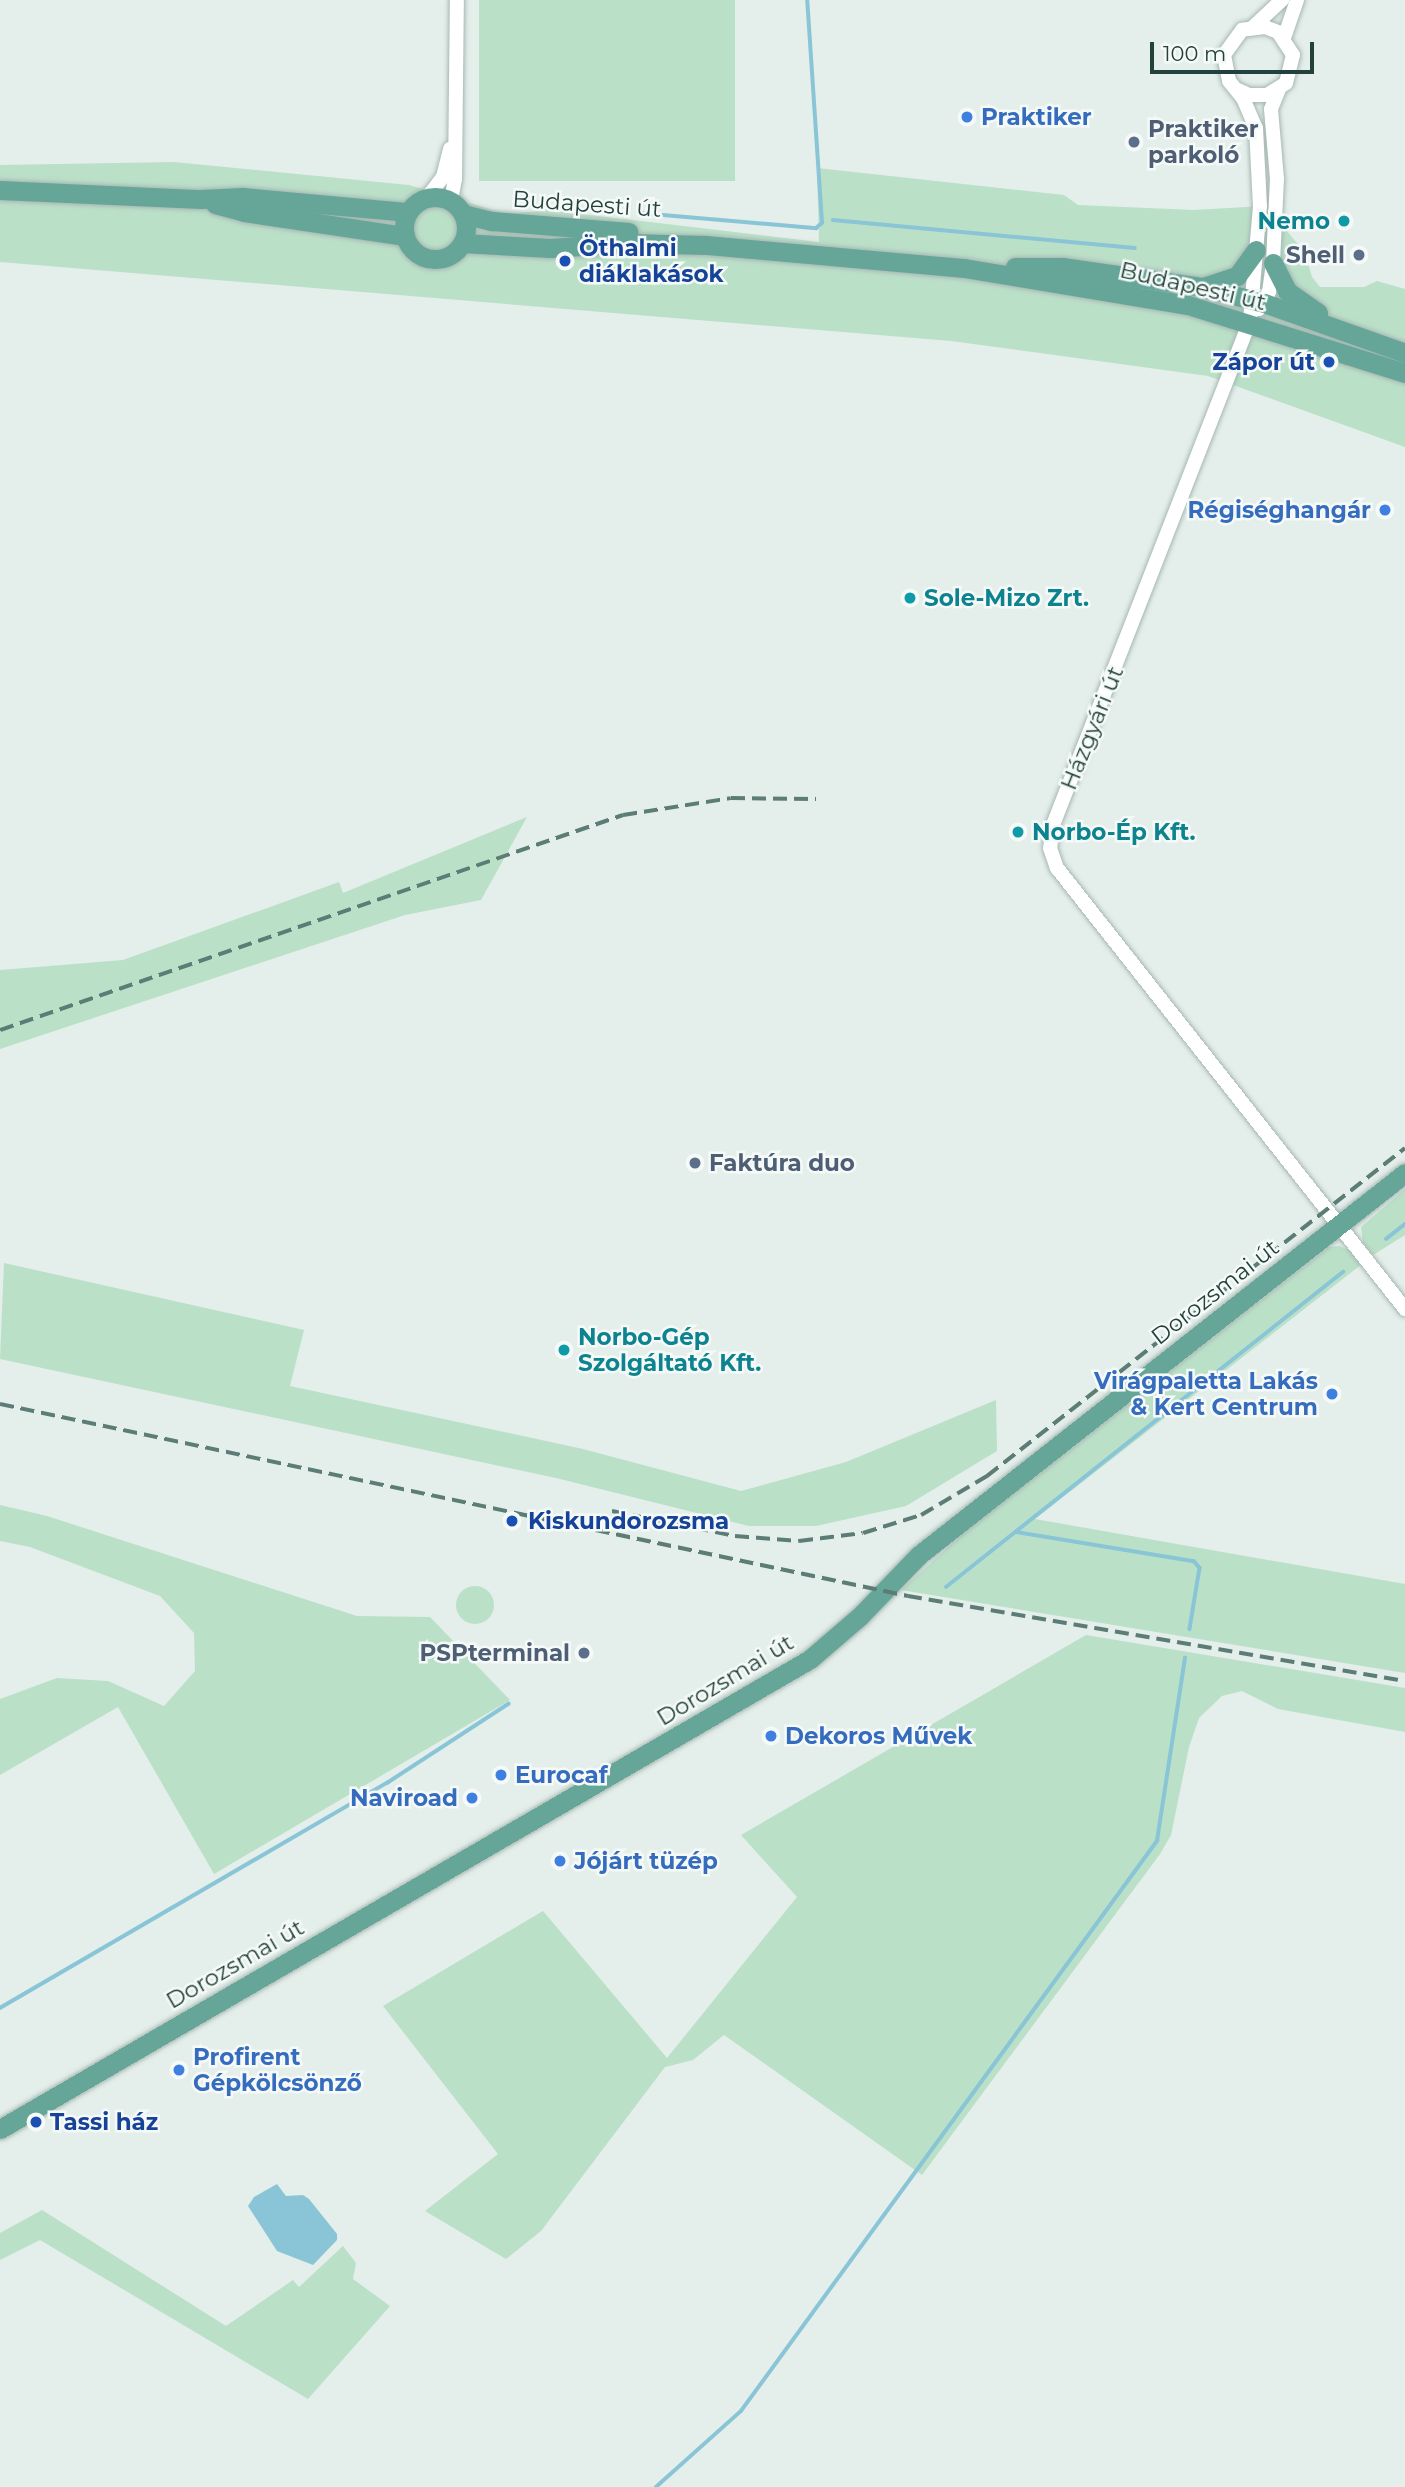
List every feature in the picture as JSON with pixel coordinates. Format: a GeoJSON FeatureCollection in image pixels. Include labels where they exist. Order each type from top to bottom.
{"type":"FeatureCollection","features":[{"type":"Feature","properties":{"kind":"main road"},"geometry":{"type":"LineString","coordinates":[[0,190],[201,200],[242,197],[408,212],[427,198]]}},
{"type":"Feature","properties":{"kind":"main road","name":"Budapesti út"},"geometry":{"type":"LineString","coordinates":[[427,198],[492,221],[672,235],[706,245]]}},
{"type":"Feature","properties":{"kind":"main road"},"geometry":{"type":"LineString","coordinates":[[201,200],[244,212],[405,236]]}},
{"type":"Feature","properties":{"kind":"main road"},"geometry":{"type":"LineString","coordinates":[[408,212],[405,236],[410,247],[431,259],[443,258],[462,243],[466,229],[457,207]]}},
{"type":"Feature","properties":{"kind":"main road","name":"Budapesti út"},"geometry":{"type":"LineString","coordinates":[[462,243],[550,248],[628,243],[706,245],[964,268],[1188,305],[1250,321],[1405,373]]}},
{"type":"Feature","properties":{"kind":"main road"},"geometry":{"type":"LineString","coordinates":[[1202,287],[1237,276],[1256,250]]}},
{"type":"Feature","properties":{"kind":"main road"},"geometry":{"type":"LineString","coordinates":[[1273,263],[1298,302],[1345,331]]}},
{"type":"Feature","properties":{"kind":"main road","name":"Budapesti út"},"geometry":{"type":"LineString","coordinates":[[964,268],[1062,267],[1202,287],[1258,301],[1405,353]]}},
{"type":"Feature","properties":{"kind":"main road","name":"Dorozsmai út"},"geometry":{"type":"LineString","coordinates":[[0,2129],[810,1659],[860,1616],[919,1555],[1405,1173]]}},
{"type":"Feature","properties":{"kind":"street"},"geometry":{"type":"LineString","coordinates":[[457,0],[457,207]]}},
{"type":"Feature","properties":{"kind":"street"},"geometry":{"type":"LineString","coordinates":[[1258,301],[1256,250],[1260,206],[1256,128],[1223,67],[1224,55],[1235,35],[1253,27],[1282,0]]}},
{"type":"Feature","properties":{"kind":"street"},"geometry":{"type":"LineString","coordinates":[[1250,321],[1273,263],[1277,179],[1271,109],[1293,66],[1284,38],[1297,0]]}},
{"type":"Feature","properties":{"kind":"street"},"geometry":{"type":"LineString","coordinates":[[1253,27],[1265,27],[1284,38]]}},
{"type":"Feature","properties":{"kind":"street"},"geometry":{"type":"LineString","coordinates":[[1236,89],[1258,95],[1279,89]]}},
{"type":"Feature","properties":{"kind":"street"},"geometry":{"type":"LineString","coordinates":[[427,198],[443,177],[455,134]]}},
{"type":"Feature","properties":{"kind":"street","name":"Házgyári út"},"geometry":{"type":"LineString","coordinates":[[1250,321],[1053,825],[1050,848],[1057,868],[1405,1309]]}},
{"type":"Feature","properties":{"kind":"green space"},"geometry":{"type":"Polygon","coordinates":[[[479,0],[735,0],[735,181],[479,181],[479,0]]]}},
{"type":"Feature","properties":{"kind":"green space"},"geometry":{"type":"Polygon","coordinates":[[[174,162],[409,185],[506,214],[548,210],[819,242],[817,168],[1064,195],[1078,205],[1194,210],[1281,205],[1282,225],[1305,253],[1312,277],[1320,287],[1364,287],[1377,281],[1405,289],[1405,447],[1208,376],[951,341],[0,262],[0,165],[174,162]]]}},
{"type":"Feature","properties":{"kind":"green space"},"geometry":{"type":"Polygon","coordinates":[[[527,817],[481,900],[405,915],[0,1049],[0,970],[123,960],[339,882],[343,893],[527,817]]]}},
{"type":"Feature","properties":{"kind":"green space"},"geometry":{"type":"Polygon","coordinates":[[[1405,1189],[1405,1235],[1373,1255],[1363,1243],[1361,1227],[1405,1189]]]}},
{"type":"Feature","properties":{"kind":"green space"},"geometry":{"type":"Polygon","coordinates":[[[1339,1246],[1352,1251],[1362,1264],[1035,1519],[1405,1584],[1405,1673],[901,1590],[966,1531],[1329,1247],[1339,1246]]]}},
{"type":"Feature","properties":{"kind":"green space"},"geometry":{"type":"Polygon","coordinates":[[[4,1263],[304,1330],[290,1386],[583,1449],[741,1491],[846,1462],[996,1400],[997,1451],[906,1506],[816,1526],[749,1526],[556,1478],[0,1359],[4,1263]]]}},
{"type":"Feature","properties":{"kind":"green space"},"geometry":{"type":"Polygon","coordinates":[[[0,1505],[47,1516],[357,1616],[430,1617],[510,1700],[214,1874],[118,1707],[0,1775],[0,1699],[57,1678],[108,1681],[164,1706],[195,1671],[194,1633],[160,1596],[30,1547],[0,1541],[0,1505]]]}},
{"type":"Feature","properties":{"kind":"green space"},"geometry":{"type":"Polygon","coordinates":[[[475,1586],[489,1591],[494,1605],[489,1619],[475,1624],[461,1619],[456,1605],[461,1591],[475,1586]]]}},
{"type":"Feature","properties":{"kind":"green space"},"geometry":{"type":"Polygon","coordinates":[[[1086,1635],[1405,1688],[1405,1732],[1278,1709],[1242,1691],[1222,1696],[1199,1718],[1189,1747],[1171,1835],[1160,1854],[922,2175],[724,2035],[693,2060],[665,2067],[541,2231],[506,2259],[425,2211],[498,2154],[383,2006],[543,1911],[667,2058],[797,1897],[741,1835],[1086,1635]]]}},
{"type":"Feature","properties":{"kind":"green space"},"geometry":{"type":"Polygon","coordinates":[[[42,2210],[226,2326],[293,2280],[299,2287],[343,2246],[356,2263],[353,2279],[390,2306],[308,2399],[40,2240],[0,2260],[0,2233],[42,2210]]]}},
{"type":"Feature","properties":{"kind":"water"},"geometry":{"type":"Polygon","coordinates":[[[277,2184],[286,2196],[303,2195],[309,2199],[337,2234],[337,2240],[313,2265],[277,2251],[248,2206],[254,2197],[277,2184]]]}},
{"type":"Feature","properties":{"kind":"waterway"},"geometry":{"type":"LineString","coordinates":[[640,213],[816,228],[822,223],[807,0]]}},
{"type":"Feature","properties":{"kind":"waterway"},"geometry":{"type":"LineString","coordinates":[[833,220],[1135,248]]}},
{"type":"Feature","properties":{"kind":"waterway"},"geometry":{"type":"LineString","coordinates":[[1386,1239],[1405,1224]]}},
{"type":"Feature","properties":{"kind":"waterway"},"geometry":{"type":"LineString","coordinates":[[946,1587],[1343,1272]]}},
{"type":"Feature","properties":{"kind":"waterway"},"geometry":{"type":"LineString","coordinates":[[1016,1532],[1194,1561],[1200,1568],[1190,1629]]}},
{"type":"Feature","properties":{"kind":"waterway"},"geometry":{"type":"LineString","coordinates":[[656,2487],[741,2411],[1157,1841],[1185,1658]]}},
{"type":"Feature","properties":{"kind":"waterway"},"geometry":{"type":"LineString","coordinates":[[0,2008],[387,1783],[508,1704]]}},
{"type":"Feature","properties":{"kind":"railway"},"geometry":{"type":"LineString","coordinates":[[0,1030],[623,815],[731,798],[816,799]]}},
{"type":"Feature","properties":{"kind":"railway"},"geometry":{"type":"LineString","coordinates":[[612,1511],[735,1536],[799,1541],[863,1533],[921,1515],[987,1476],[1405,1148]]}},
{"type":"Feature","properties":{"kind":"railway"},"geometry":{"type":"LineString","coordinates":[[0,1404],[908,1596],[1405,1681]]}},
{"type":"Feature","properties":{"kind":"place","name":"Praktiker"},"geometry":{"type":"Point","coordinates":[967,117]}},
{"type":"Feature","properties":{"kind":"place","name":"Praktiker parkoló"},"geometry":{"type":"Point","coordinates":[1134,142]}},
{"type":"Feature","properties":{"kind":"place","name":"Nemo"},"geometry":{"type":"Point","coordinates":[1344,221]}},
{"type":"Feature","properties":{"kind":"place","name":"Shell"},"geometry":{"type":"Point","coordinates":[1359,255]}},
{"type":"Feature","properties":{"kind":"place","name":"Öthalmi diáklakások"},"geometry":{"type":"Point","coordinates":[565,261]}},
{"type":"Feature","properties":{"kind":"place","name":"Zápor út"},"geometry":{"type":"Point","coordinates":[1329,362]}},
{"type":"Feature","properties":{"kind":"place","name":"Régiséghangár"},"geometry":{"type":"Point","coordinates":[1385,510]}},
{"type":"Feature","properties":{"kind":"place","name":"Sole-Mizo Zrt."},"geometry":{"type":"Point","coordinates":[910,598]}},
{"type":"Feature","properties":{"kind":"place","name":"Norbo-Ép Kft."},"geometry":{"type":"Point","coordinates":[1018,832]}},
{"type":"Feature","properties":{"kind":"place","name":"Faktúra duo"},"geometry":{"type":"Point","coordinates":[695,1163]}},
{"type":"Feature","properties":{"kind":"place","name":"Norbo-Gép Szolgáltató Kft."},"geometry":{"type":"Point","coordinates":[564,1350]}},
{"type":"Feature","properties":{"kind":"place","name":"Virágpaletta Lakás & Kert Centrum"},"geometry":{"type":"Point","coordinates":[1332,1394]}},
{"type":"Feature","properties":{"kind":"place","name":"Kiskundorozsma"},"geometry":{"type":"Point","coordinates":[512,1521]}},
{"type":"Feature","properties":{"kind":"place","name":"PSPterminal"},"geometry":{"type":"Point","coordinates":[584,1653]}},
{"type":"Feature","properties":{"kind":"place","name":"Dekoros Művek"},"geometry":{"type":"Point","coordinates":[771,1736]}},
{"type":"Feature","properties":{"kind":"place","name":"Eurocaf"},"geometry":{"type":"Point","coordinates":[501,1775]}},
{"type":"Feature","properties":{"kind":"place","name":"Naviroad"},"geometry":{"type":"Point","coordinates":[472,1798]}},
{"type":"Feature","properties":{"kind":"place","name":"Jójárt tüzép"},"geometry":{"type":"Point","coordinates":[560,1861]}},
{"type":"Feature","properties":{"kind":"place","name":"Profirent Gépkölcsönző"},"geometry":{"type":"Point","coordinates":[179,2070]}},
{"type":"Feature","properties":{"kind":"place","name":"Tassi ház"},"geometry":{"type":"Point","coordinates":[36,2122]}}]}
